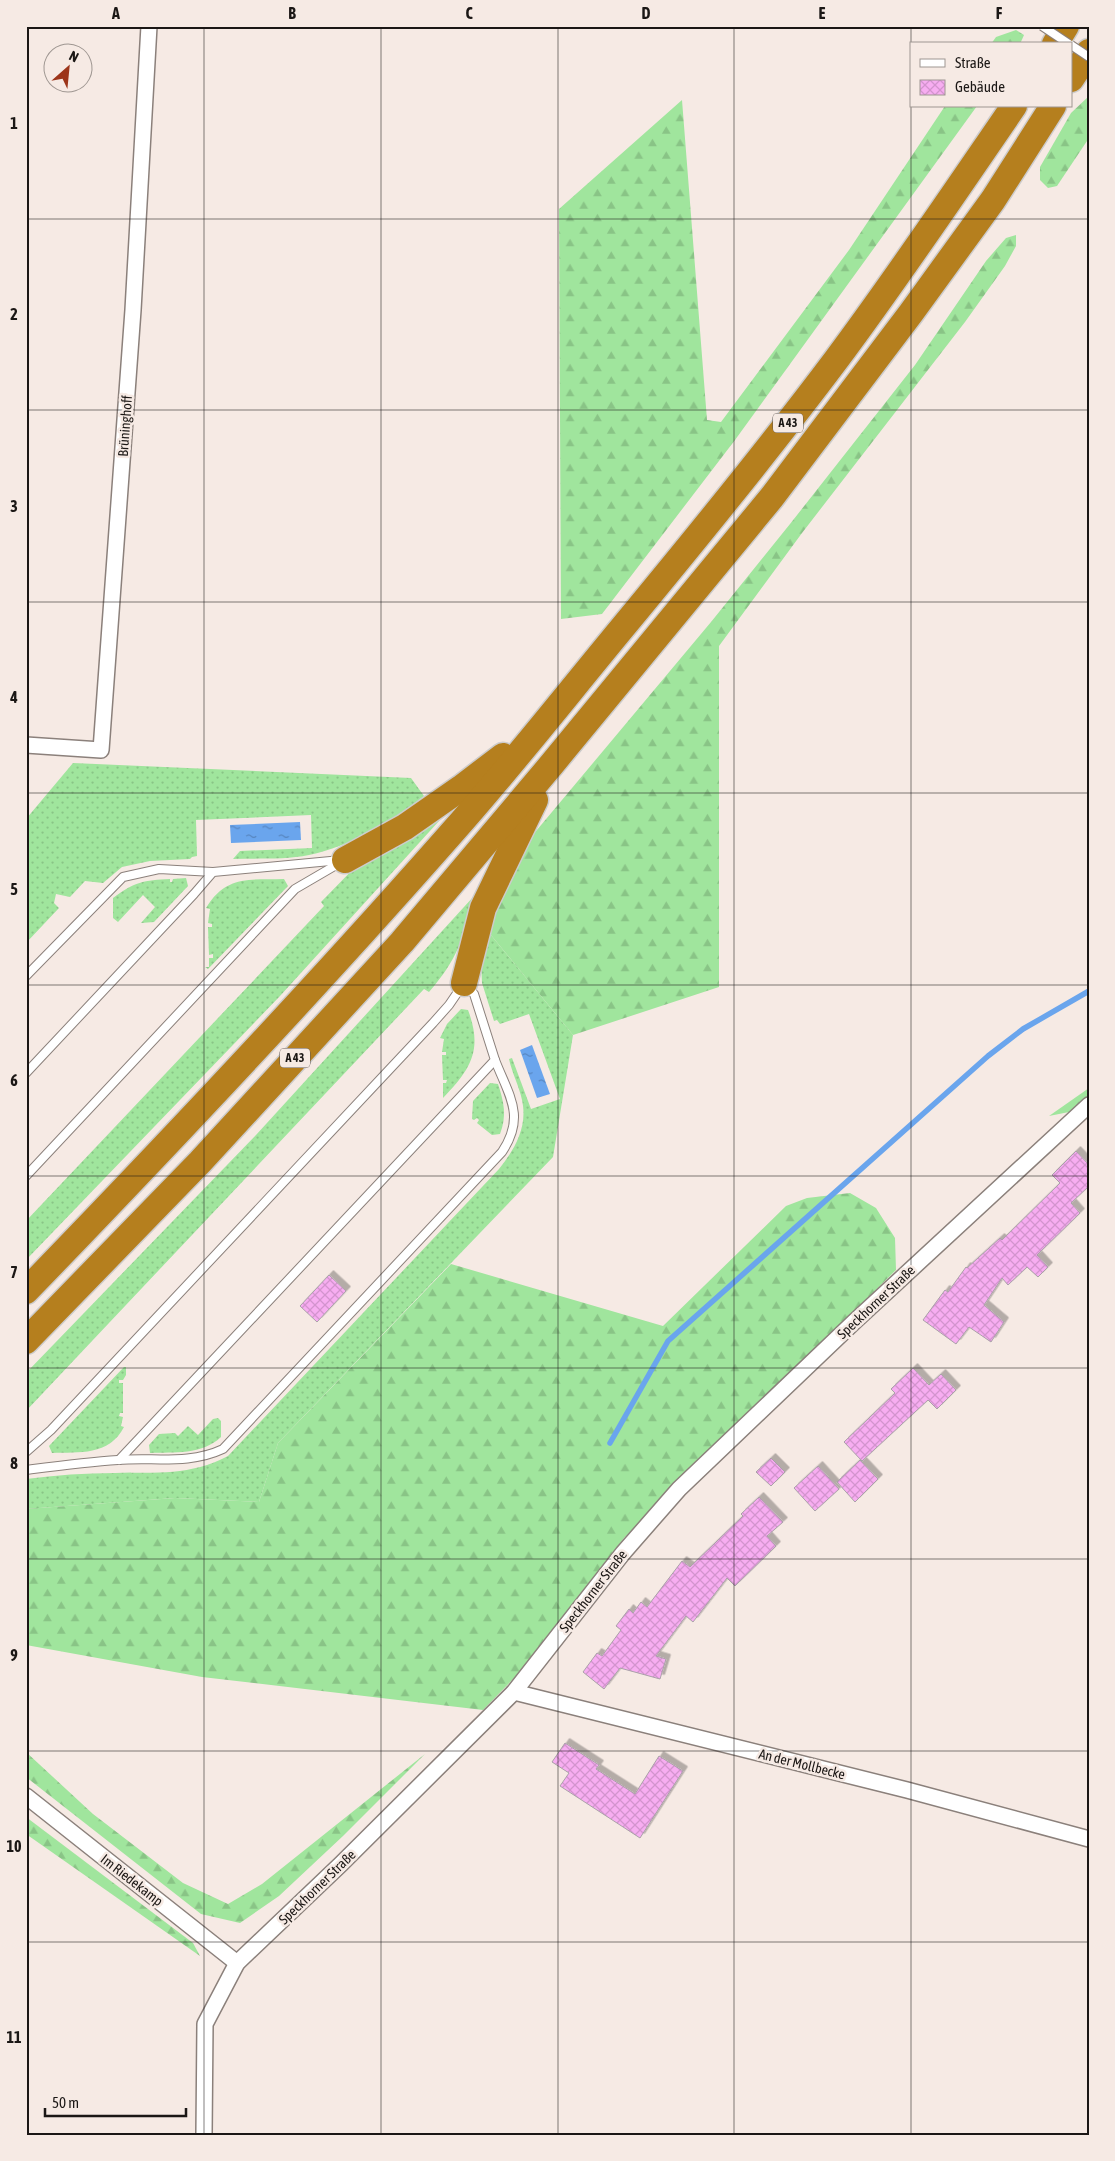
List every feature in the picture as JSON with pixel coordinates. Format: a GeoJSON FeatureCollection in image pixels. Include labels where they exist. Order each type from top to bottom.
{"type":"FeatureCollection","features":[{"type":"Feature","properties":{"kind":"highway"},"geometry":{"type":"LineString","coordinates":[[1056,42],[1066,26]]}},
{"type":"Feature","properties":{"kind":"highway"},"geometry":{"type":"LineString","coordinates":[[1072,78],[1089,52]]}},
{"type":"Feature","properties":{"kind":"highway","name":"A 43"},"geometry":{"type":"LineString","coordinates":[[26,1291],[308,994],[467,816],[735,492],[900,272],[1013,108]]}},
{"type":"Feature","properties":{"kind":"highway","name":"A 43"},"geometry":{"type":"LineString","coordinates":[[26,1341],[200,1162],[402,942],[552,764],[772,497],[911,313],[993,200],[1052,108]]}},
{"type":"Feature","properties":{"kind":"highway"},"geometry":{"type":"LineString","coordinates":[[345,860],[413,821],[462,788],[543,724]]}},
{"type":"Feature","properties":{"kind":"highway"},"geometry":{"type":"LineString","coordinates":[[464,982],[483,908],[552,764]]}},
{"type":"Feature","properties":{"kind":"street","name":"Brüninghoff"},"geometry":{"type":"LineString","coordinates":[[26,745],[101,750],[132,320],[149,26]]}},
{"type":"Feature","properties":{"kind":"street","name":"Speckhorner Straße"},"geometry":{"type":"LineString","coordinates":[[204,2135],[205,2024],[237,1963],[341,1864],[514,1692],[623,1553],[679,1489],[854,1322],[1089,1105]]}},
{"type":"Feature","properties":{"kind":"street","name":"An der Mollbecke"},"geometry":{"type":"LineString","coordinates":[[514,1692],[907,1790],[1089,1839]]}},
{"type":"Feature","properties":{"kind":"street","name":"Im Riedekamp"},"geometry":{"type":"LineString","coordinates":[[26,1796],[237,1963]]}},
{"type":"Feature","properties":{"kind":"lane"},"geometry":{"type":"LineString","coordinates":[[1042,26],[1067,42]]}},
{"type":"Feature","properties":{"kind":"lane"},"geometry":{"type":"LineString","coordinates":[[1072,45],[1089,56]]}},
{"type":"Feature","properties":{"kind":"lane"},"geometry":{"type":"LineString","coordinates":[[26,976],[123,876],[158,870],[213,872],[345,860]]}},
{"type":"Feature","properties":{"kind":"lane"},"geometry":{"type":"LineString","coordinates":[[26,1176],[295,889],[345,860]]}},
{"type":"Feature","properties":{"kind":"lane"},"geometry":{"type":"LineString","coordinates":[[26,1073],[213,872]]}},
{"type":"Feature","properties":{"kind":"lane"},"geometry":{"type":"LineString","coordinates":[[26,1452],[58,1422],[433,1023],[464,982],[474,994],[515,1114],[512,1137],[502,1152],[223,1449],[210,1455],[190,1459],[119,1460],[26,1470]]}},
{"type":"Feature","properties":{"kind":"lane"},"geometry":{"type":"LineString","coordinates":[[119,1460],[495,1060]]}},
{"type":"Feature","properties":{"kind":"green space"},"geometry":{"type":"Polygon","coordinates":[[[1016,30],[1024,35],[1021,42],[992,42],[996,37],[1016,30]]]}},
{"type":"Feature","properties":{"kind":"green space"},"geometry":{"type":"Polygon","coordinates":[[[1089,96],[1089,138],[1057,186],[1048,188],[1040,180],[1040,167],[1071,113],[1089,96]]]}},
{"type":"Feature","properties":{"kind":"green space"},"geometry":{"type":"Polygon","coordinates":[[[682,100],[707,420],[721,422],[849,250],[944,108],[976,108],[735,440],[602,614],[561,619],[559,209],[682,100]]]}},
{"type":"Feature","properties":{"kind":"green space"},"geometry":{"type":"Polygon","coordinates":[[[1016,235],[1016,246],[1005,266],[965,322],[802,533],[719,646],[719,987],[573,1035],[486,929],[521,849],[711,622],[790,524],[915,365],[986,261],[1006,238],[1016,235]]]}},
{"type":"Feature","properties":{"kind":"green space"},"geometry":{"type":"Polygon","coordinates":[[[73,763],[411,778],[424,796],[384,824],[340,846],[309,855],[290,858],[233,859],[240,851],[312,848],[311,815],[196,820],[197,856],[190,859],[150,861],[122,867],[103,883],[85,881],[70,897],[56,894],[54,903],[59,908],[26,943],[26,819],[73,763]]]}},
{"type":"Feature","properties":{"kind":"green space"},"geometry":{"type":"Polygon","coordinates":[[[441,815],[439,821],[280,996],[26,1260],[26,1221],[324,906],[321,902],[360,862],[441,815]]]}},
{"type":"Feature","properties":{"kind":"green space"},"geometry":{"type":"Polygon","coordinates":[[[186,878],[188,886],[154,922],[141,923],[155,907],[143,895],[118,922],[113,918],[113,898],[127,888],[146,881],[170,879],[170,882],[172,882],[173,879],[186,878]]]}},
{"type":"Feature","properties":{"kind":"green space"},"geometry":{"type":"Polygon","coordinates":[[[284,879],[288,886],[208,969],[205,967],[209,967],[209,958],[213,958],[213,954],[209,955],[208,927],[212,927],[212,924],[208,923],[210,909],[206,908],[214,897],[222,890],[239,881],[284,879]]]}},
{"type":"Feature","properties":{"kind":"green space"},"geometry":{"type":"Polygon","coordinates":[[[476,896],[467,924],[453,958],[429,992],[424,989],[26,1411],[26,1373],[256,1135],[476,896]]]}},
{"type":"Feature","properties":{"kind":"green space"},"geometry":{"type":"Polygon","coordinates":[[[486,929],[573,1035],[553,1157],[278,1443],[259,1502],[175,1498],[26,1509],[26,1479],[59,1475],[173,1472],[200,1467],[228,1456],[505,1161],[519,1137],[523,1119],[522,1100],[509,1059],[512,1058],[531,1109],[560,1099],[529,1014],[500,1024],[497,1020],[494,1021],[482,983],[481,960],[486,929]]]}},
{"type":"Feature","properties":{"kind":"green space"},"geometry":{"type":"Polygon","coordinates":[[[461,1009],[468,1010],[472,1024],[474,1048],[472,1058],[461,1078],[443,1098],[443,1083],[446,1083],[447,1080],[443,1080],[442,1055],[446,1055],[446,1052],[442,1052],[444,1039],[440,1038],[447,1024],[461,1009]]]}},
{"type":"Feature","properties":{"kind":"green space"},"geometry":{"type":"Polygon","coordinates":[[[490,1083],[498,1084],[504,1109],[500,1134],[492,1135],[477,1123],[479,1120],[477,1118],[472,1119],[473,1101],[490,1083]]]}},
{"type":"Feature","properties":{"kind":"green space"},"geometry":{"type":"Polygon","coordinates":[[[1089,1088],[1089,1108],[1049,1116],[1089,1088]]]}},
{"type":"Feature","properties":{"kind":"green space"},"geometry":{"type":"Polygon","coordinates":[[[850,1193],[876,1208],[895,1238],[896,1270],[624,1538],[516,1676],[483,1710],[202,1677],[26,1645],[26,1509],[175,1498],[259,1502],[278,1443],[451,1264],[663,1326],[786,1206],[807,1198],[850,1193]]]}},
{"type":"Feature","properties":{"kind":"green space"},"geometry":{"type":"Polygon","coordinates":[[[126,1367],[126,1375],[123,1380],[119,1380],[119,1383],[123,1383],[123,1413],[120,1413],[119,1416],[123,1417],[121,1426],[124,1427],[118,1436],[102,1448],[83,1452],[52,1453],[49,1446],[126,1367]]]}},
{"type":"Feature","properties":{"kind":"green space"},"geometry":{"type":"Polygon","coordinates":[[[218,1418],[221,1421],[221,1437],[213,1443],[197,1450],[150,1453],[149,1445],[159,1434],[175,1433],[178,1436],[188,1426],[198,1435],[213,1419],[218,1418]]]}},
{"type":"Feature","properties":{"kind":"green space"},"geometry":{"type":"Polygon","coordinates":[[[26,1752],[93,1814],[183,1883],[228,1904],[262,1884],[425,1754],[343,1836],[279,1896],[240,1923],[201,1914],[26,1777],[26,1752]]]}},
{"type":"Feature","properties":{"kind":"green space"},"geometry":{"type":"Polygon","coordinates":[[[26,1817],[193,1943],[200,1956],[26,1834],[26,1817]]]}},
{"type":"Feature","properties":{"kind":"water"},"geometry":{"type":"Polygon","coordinates":[[[300,822],[301,840],[231,843],[230,825],[300,822]]]}},
{"type":"Feature","properties":{"kind":"water"},"geometry":{"type":"Polygon","coordinates":[[[532,1045],[550,1094],[537,1098],[520,1050],[532,1045]]]}},
{"type":"Feature","properties":{"kind":"building"},"geometry":{"type":"Polygon","coordinates":[[[1076,1151],[1089,1165],[1089,1186],[1071,1203],[1080,1213],[1037,1255],[1048,1267],[1038,1277],[1027,1267],[1008,1285],[1002,1278],[984,1305],[1004,1322],[991,1342],[969,1327],[956,1344],[923,1320],[945,1290],[948,1292],[966,1267],[1000,1238],[1002,1240],[1060,1183],[1052,1175],[1076,1151]]]}},
{"type":"Feature","properties":{"kind":"building"},"geometry":{"type":"Polygon","coordinates":[[[329,1275],[346,1291],[317,1322],[300,1306],[329,1275]]]}},
{"type":"Feature","properties":{"kind":"building"},"geometry":{"type":"Polygon","coordinates":[[[913,1368],[929,1385],[941,1374],[956,1390],[937,1409],[928,1400],[862,1461],[844,1442],[895,1393],[891,1389],[913,1368]]]}},
{"type":"Feature","properties":{"kind":"building"},"geometry":{"type":"Polygon","coordinates":[[[771,1458],[785,1472],[771,1486],[756,1472],[771,1458]]]}},
{"type":"Feature","properties":{"kind":"building"},"geometry":{"type":"Polygon","coordinates":[[[860,1460],[878,1479],[855,1502],[837,1482],[860,1460]]]}},
{"type":"Feature","properties":{"kind":"building"},"geometry":{"type":"Polygon","coordinates":[[[818,1466],[839,1489],[815,1511],[794,1488],[818,1466]]]}},
{"type":"Feature","properties":{"kind":"building"},"geometry":{"type":"Polygon","coordinates":[[[759,1497],[783,1522],[767,1536],[776,1546],[735,1586],[727,1578],[693,1622],[686,1616],[656,1656],[666,1659],[660,1679],[620,1668],[604,1689],[583,1672],[597,1653],[602,1656],[621,1630],[616,1626],[629,1609],[633,1613],[641,1602],[647,1607],[682,1561],[690,1567],[743,1516],[741,1514],[759,1497]]]}},
{"type":"Feature","properties":{"kind":"building"},"geometry":{"type":"Polygon","coordinates":[[[565,1743],[599,1765],[596,1769],[635,1794],[659,1756],[683,1771],[640,1838],[560,1786],[569,1773],[552,1762],[565,1743]]]}},
{"type":"Feature","properties":{"kind":"waterway"},"geometry":{"type":"LineString","coordinates":[[610,1443],[668,1341],[988,1056],[1023,1029],[1089,991]]}}]}
